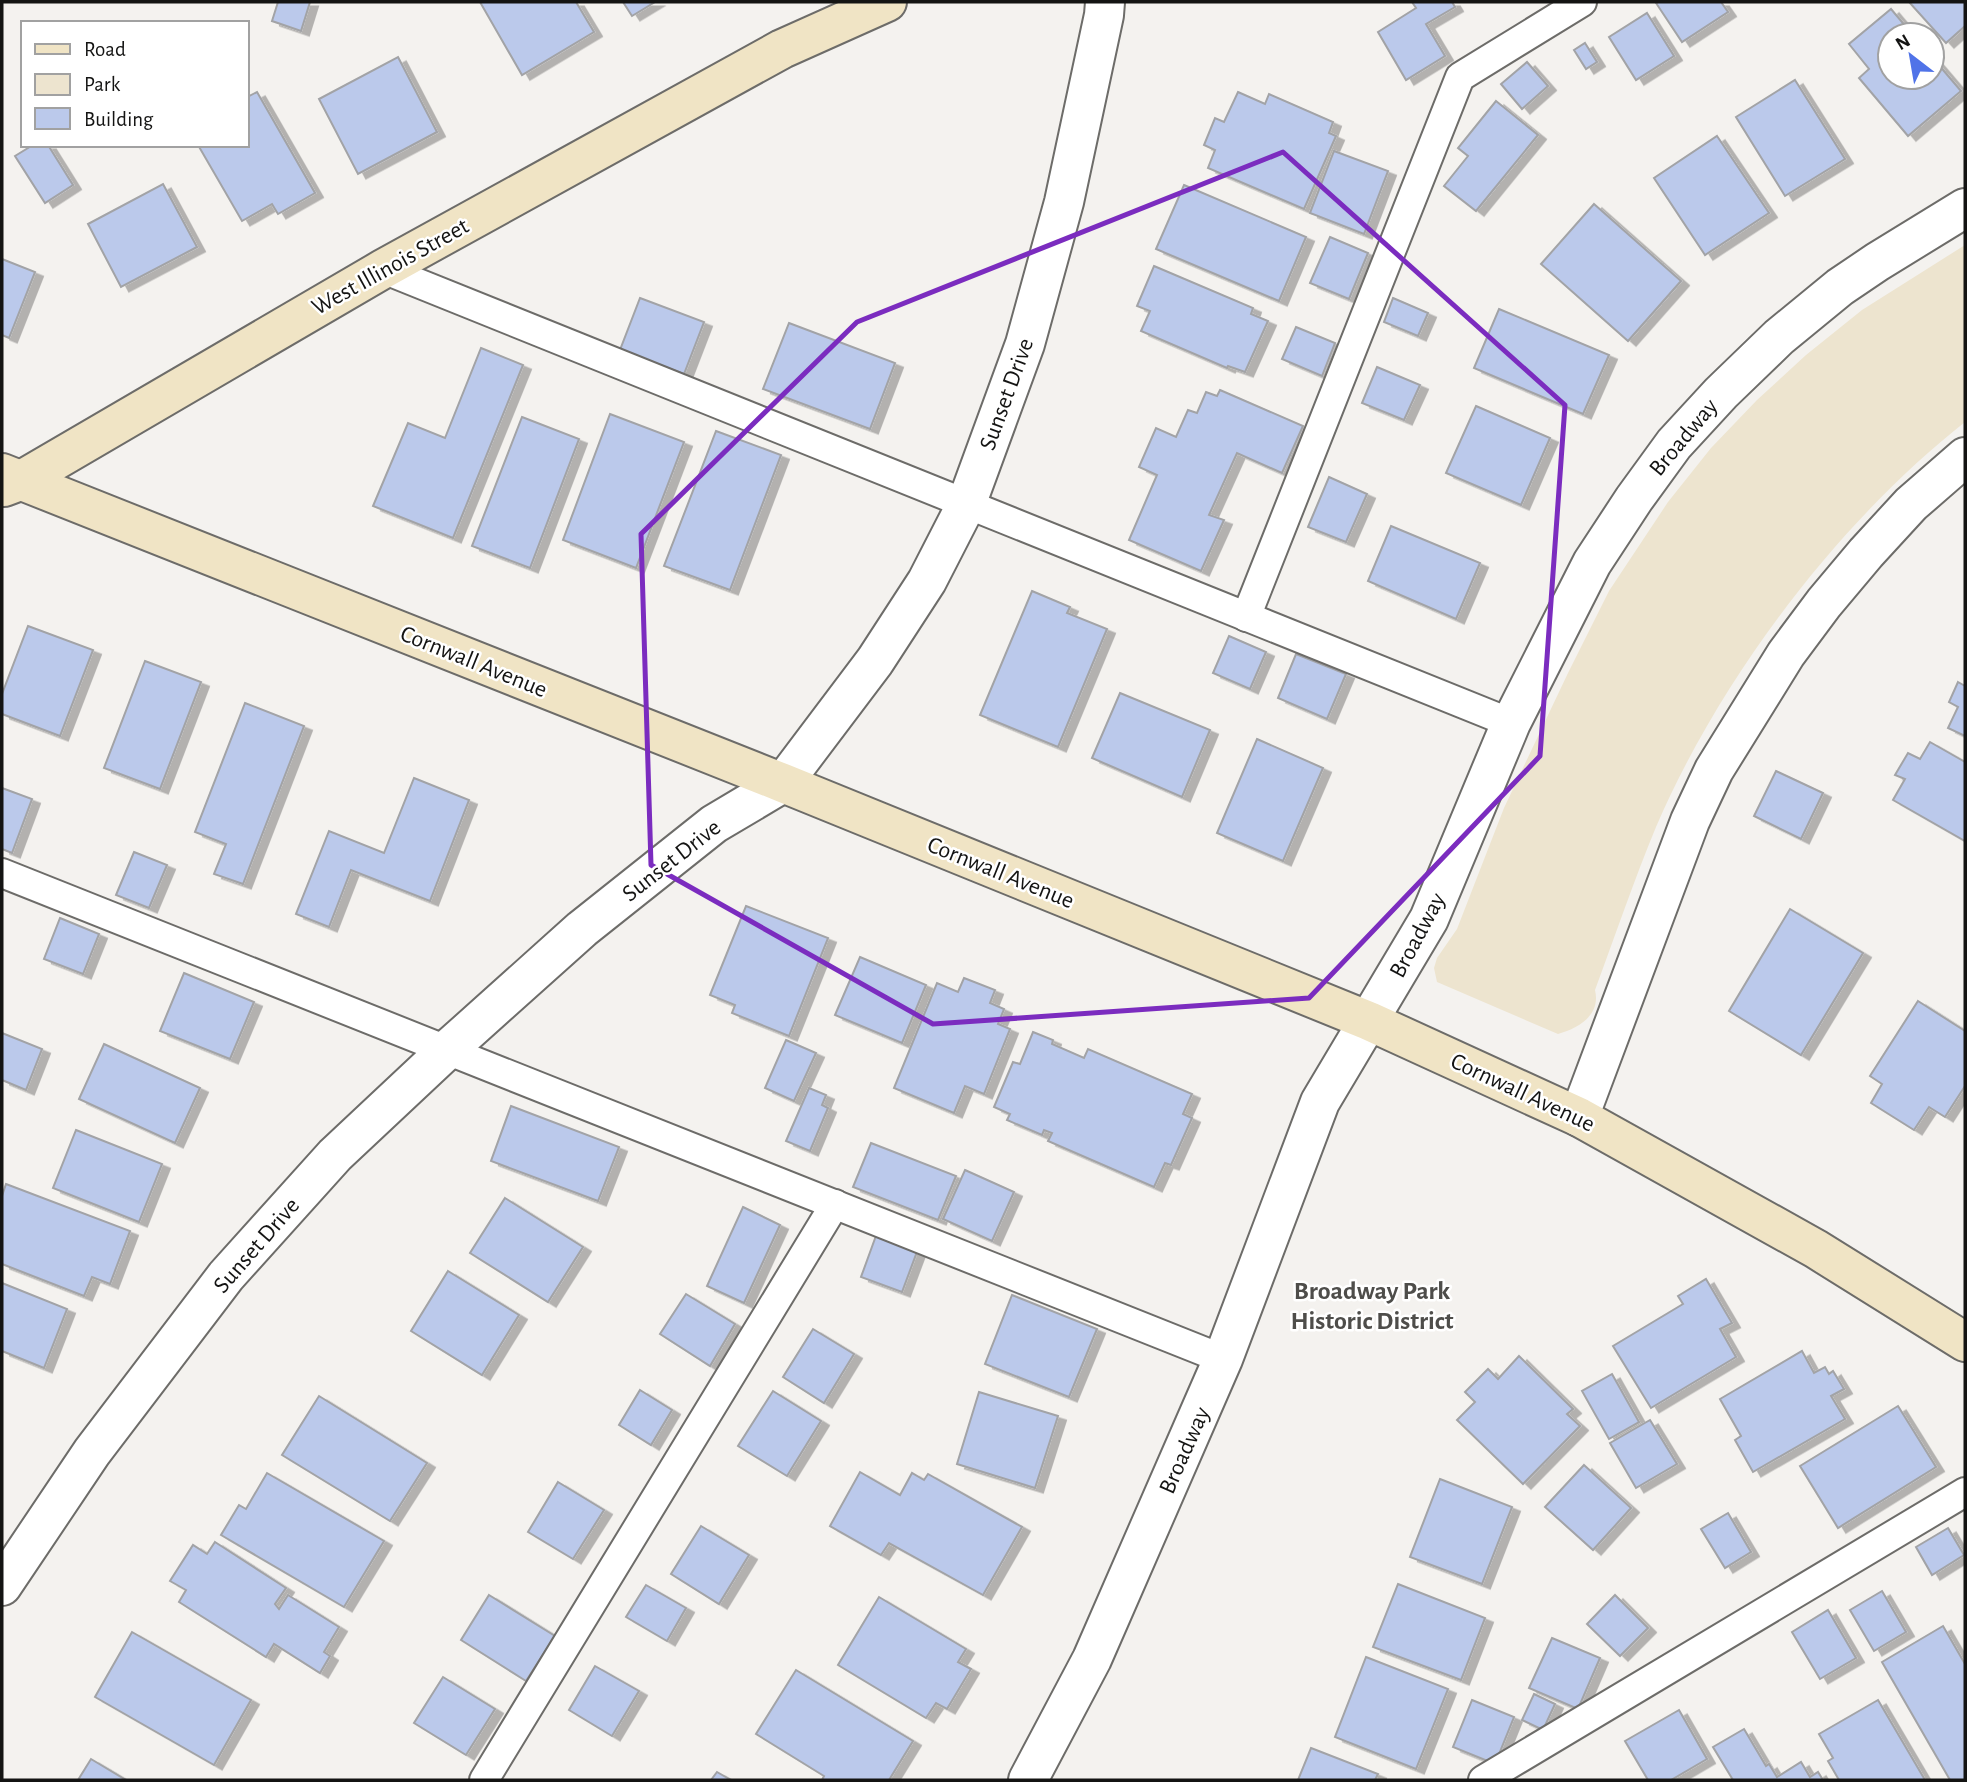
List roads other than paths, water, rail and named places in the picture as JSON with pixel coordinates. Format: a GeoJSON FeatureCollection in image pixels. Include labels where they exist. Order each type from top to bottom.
{"type":"FeatureCollection","features":[{"type":"Feature","properties":{"kind":"main road","name":"West Illinois Street"},"geometry":{"type":"LineString","coordinates":[[782,49],[840,2]]}},
{"type":"Feature","properties":{"kind":"main road","name":"West Illinois Street"},"geometry":{"type":"LineString","coordinates":[[8,481],[383,269],[782,49],[887,2]]}},
{"type":"Feature","properties":{"kind":"main road","name":"Cornwall Avenue"},"geometry":{"type":"LineString","coordinates":[[8,481],[783,783],[1369,1021],[1579,1117],[1816,1249],[1965,1342]]}},
{"type":"Feature","properties":{"kind":"street","name":"Sunset Drive"},"geometry":{"type":"LineString","coordinates":[[2,1586],[92,1452],[226,1276],[335,1155],[447,1050],[593,920],[714,824],[783,783],[883,649],[927,581],[966,505],[1026,344],[1064,202],[1105,8]]}},
{"type":"Feature","properties":{"kind":"street","name":"Broadway"},"geometry":{"type":"LineString","coordinates":[[1028,1780],[1092,1659],[1223,1359],[1320,1102],[1429,919],[1511,723],[1592,563],[1674,444],[1731,383],[1779,338],[1830,296],[1877,261],[1965,208]]}},
{"type":"Feature","properties":{"kind":"street"},"geometry":{"type":"LineString","coordinates":[[1579,1117],[1690,821],[1714,770],[1786,654],[1824,603],[1911,504],[1965,457]]}},
{"type":"Feature","properties":{"kind":"lane"},"geometry":{"type":"LineString","coordinates":[[1246,617],[1460,77],[1582,2]]}},
{"type":"Feature","properties":{"kind":"lane"},"geometry":{"type":"LineString","coordinates":[[383,269],[1511,723]]}},
{"type":"Feature","properties":{"kind":"lane"},"geometry":{"type":"LineString","coordinates":[[2,873],[1223,1359]]}},
{"type":"Feature","properties":{"kind":"lane"},"geometry":{"type":"LineString","coordinates":[[484,1780],[835,1204]]}},
{"type":"Feature","properties":{"kind":"lane"},"geometry":{"type":"LineString","coordinates":[[1483,1780],[1965,1492]]}},
{"type":"Feature","properties":{"kind":"district","name":"Broadway Park Historic District"},"geometry":{"type":"Point","coordinates":[1372,1305]}}]}
